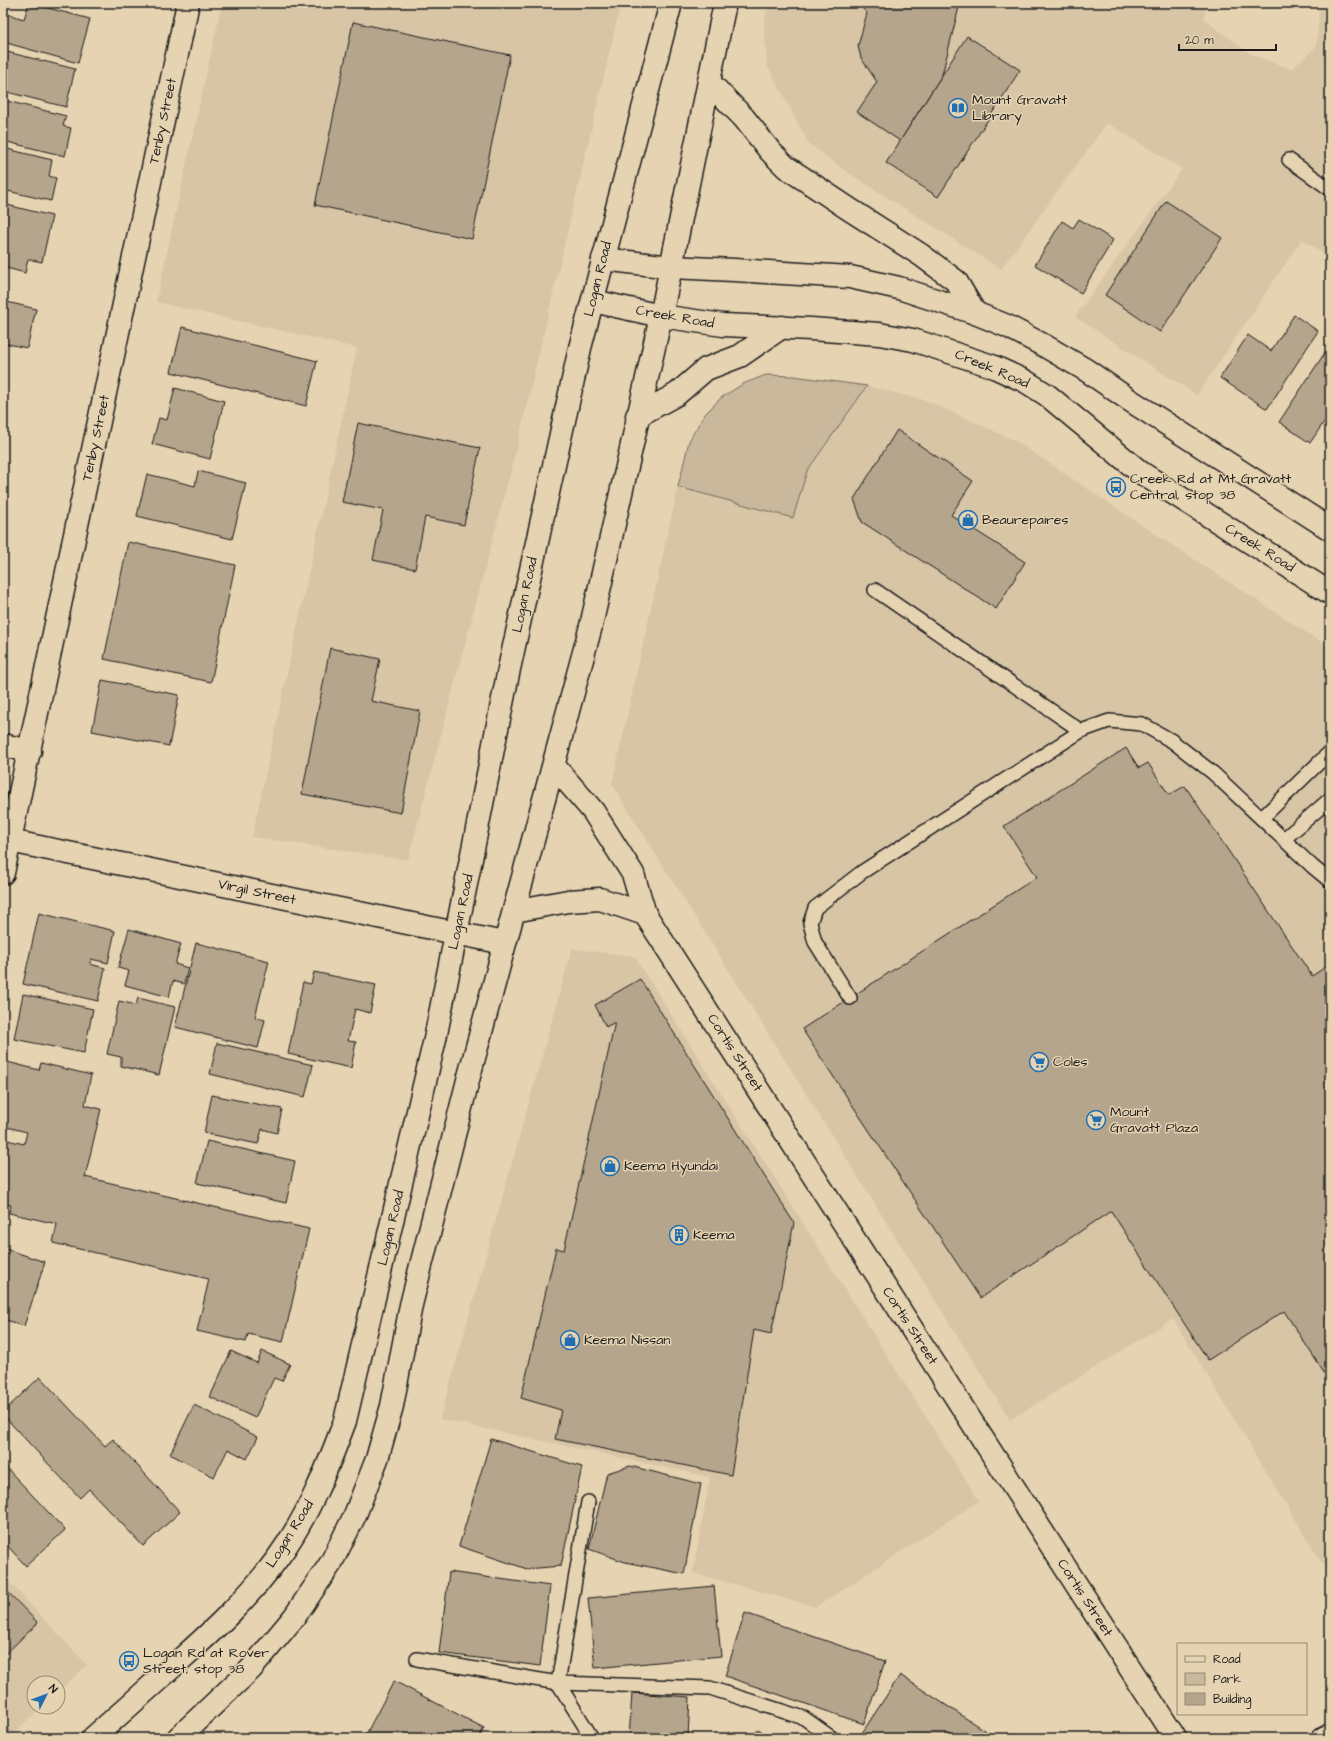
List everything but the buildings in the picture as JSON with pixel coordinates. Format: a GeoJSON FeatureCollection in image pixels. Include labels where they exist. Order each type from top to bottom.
{"type":"FeatureCollection","features":[{"type":"Feature","properties":{"kind":"main road","name":"Tenby Street"},"geometry":{"type":"LineString","coordinates":[[3,873],[188,3]]}},
{"type":"Feature","properties":{"kind":"main road","name":"Logan Road"},"geometry":{"type":"LineString","coordinates":[[93,1738],[197,1644],[244,1599],[277,1559],[312,1501],[331,1459],[345,1421],[435,1039],[509,669],[580,348],[671,3]]}},
{"type":"Feature","properties":{"kind":"main road"},"geometry":{"type":"LineString","coordinates":[[178,1738],[251,1669],[295,1616],[331,1563],[355,1516],[378,1459],[390,1413],[411,1305],[504,943],[554,766],[591,626],[637,416],[661,316],[725,3]]}},
{"type":"Feature","properties":{"kind":"main road"},"geometry":{"type":"LineString","coordinates":[[709,82],[744,118],[770,151],[786,167],[848,210],[921,255],[956,281],[976,313]]}},
{"type":"Feature","properties":{"kind":"main road"},"geometry":{"type":"LineString","coordinates":[[603,259],[671,268],[850,277],[899,288],[976,313],[1007,326],[1086,370],[1134,403],[1330,529]]}},
{"type":"Feature","properties":{"kind":"main road","name":"Creek Road"},"geometry":{"type":"LineString","coordinates":[[593,301],[661,316],[723,325],[782,327],[865,333],[912,340],[992,366],[1025,381],[1047,395],[1140,472],[1330,592]]}},
{"type":"Feature","properties":{"kind":"main road"},"geometry":{"type":"LineString","coordinates":[[637,416],[677,394],[706,369],[740,356],[782,327]]}},
{"type":"Feature","properties":{"kind":"main road"},"geometry":{"type":"LineString","coordinates":[[3,745],[30,751]]}},
{"type":"Feature","properties":{"kind":"main road","name":"Cortis Street"},"geometry":{"type":"LineString","coordinates":[[554,766],[593,811],[633,874],[645,914],[1175,1738]]}},
{"type":"Feature","properties":{"kind":"main road","name":"Virgil Street"},"geometry":{"type":"LineString","coordinates":[[10,841],[504,943]]}},
{"type":"Feature","properties":{"kind":"main road"},"geometry":{"type":"LineString","coordinates":[[514,911],[568,901],[600,899],[645,914]]}},
{"type":"Feature","properties":{"kind":"main road"},"geometry":{"type":"LineString","coordinates":[[1323,1738],[1330,1734]]}},
{"type":"Feature","properties":{"kind":"lane"},"geometry":{"type":"LineString","coordinates":[[1289,160],[1330,189]]}},
{"type":"Feature","properties":{"kind":"lane"},"geometry":{"type":"LineString","coordinates":[[875,590],[1081,731]]}},
{"type":"Feature","properties":{"kind":"lane"},"geometry":{"type":"LineString","coordinates":[[850,998],[815,942],[810,923],[815,908],[851,879],[1081,731],[1109,721],[1142,724],[1172,741],[1201,763],[1262,818],[1313,868],[1330,881]]}},
{"type":"Feature","properties":{"kind":"lane"},"geometry":{"type":"LineString","coordinates":[[1262,818],[1330,752]]}},
{"type":"Feature","properties":{"kind":"lane"},"geometry":{"type":"LineString","coordinates":[[1284,839],[1330,799]]}},
{"type":"Feature","properties":{"kind":"lane"},"geometry":{"type":"LineString","coordinates":[[588,1502],[558,1683],[592,1738]]}},
{"type":"Feature","properties":{"kind":"lane"},"geometry":{"type":"LineString","coordinates":[[417,1659],[558,1683],[710,1688],[804,1718],[832,1738]]}},
{"type":"Feature","properties":{"kind":"shaded area"},"geometry":{"type":"Polygon","coordinates":[[[222,3],[621,3],[516,451],[408,860],[252,837],[357,348],[156,302],[222,3]]]}},
{"type":"Feature","properties":{"kind":"shaded area"},"geometry":{"type":"Polygon","coordinates":[[[768,3],[1207,3],[1204,19],[1252,55],[1292,69],[1316,47],[1320,3],[1330,3],[1330,258],[1302,239],[1197,395],[1075,317],[1182,169],[1107,123],[1001,269],[850,174],[809,144],[767,65],[764,24],[768,3]]]}},
{"type":"Feature","properties":{"kind":"shaded area","name":"Mount Gravatt Plaza"},"geometry":{"type":"Polygon","coordinates":[[[867,386],[928,401],[1016,441],[1330,648],[1330,1576],[1173,1319],[1010,1420],[612,784],[678,487],[793,518],[807,471],[867,386]]]}},
{"type":"Feature","properties":{"kind":"shaded area"},"geometry":{"type":"Polygon","coordinates":[[[572,949],[634,956],[979,1501],[816,1607],[693,1573],[710,1477],[440,1419],[572,949]]]}},
{"type":"Feature","properties":{"kind":"shaded area"},"geometry":{"type":"Polygon","coordinates":[[[3,1575],[87,1665],[66,1685],[66,1675],[26,1675],[26,1715],[33,1715],[8,1738],[3,1738],[3,1575]]]}},
{"type":"Feature","properties":{"kind":"green space"},"geometry":{"type":"Polygon","coordinates":[[[766,375],[794,376],[867,386],[807,471],[793,518],[678,487],[689,441],[704,415],[722,397],[743,384],[766,375]]]}},
{"type":"Feature","properties":{"kind":"place","name":"Mount Gravatt Library"},"geometry":{"type":"Point","coordinates":[958,108]}},
{"type":"Feature","properties":{"kind":"place","name":"Creek Rd at Mt Gravatt Central, stop 38"},"geometry":{"type":"Point","coordinates":[1116,487]}},
{"type":"Feature","properties":{"kind":"place","name":"Beaurepaires"},"geometry":{"type":"Point","coordinates":[968,520]}},
{"type":"Feature","properties":{"kind":"place","name":"Coles"},"geometry":{"type":"Point","coordinates":[1039,1062]}},
{"type":"Feature","properties":{"kind":"place","name":"Mount Gravatt Plaza"},"geometry":{"type":"Point","coordinates":[1096,1120]}},
{"type":"Feature","properties":{"kind":"place","name":"Keema Hyundai"},"geometry":{"type":"Point","coordinates":[610,1166]}},
{"type":"Feature","properties":{"kind":"place","name":"Keema"},"geometry":{"type":"Point","coordinates":[679,1235]}},
{"type":"Feature","properties":{"kind":"place","name":"Keema Nissan"},"geometry":{"type":"Point","coordinates":[570,1340]}},
{"type":"Feature","properties":{"kind":"place","name":"Logan Rd at Rover Street, stop 38"},"geometry":{"type":"Point","coordinates":[129,1661]}}]}
